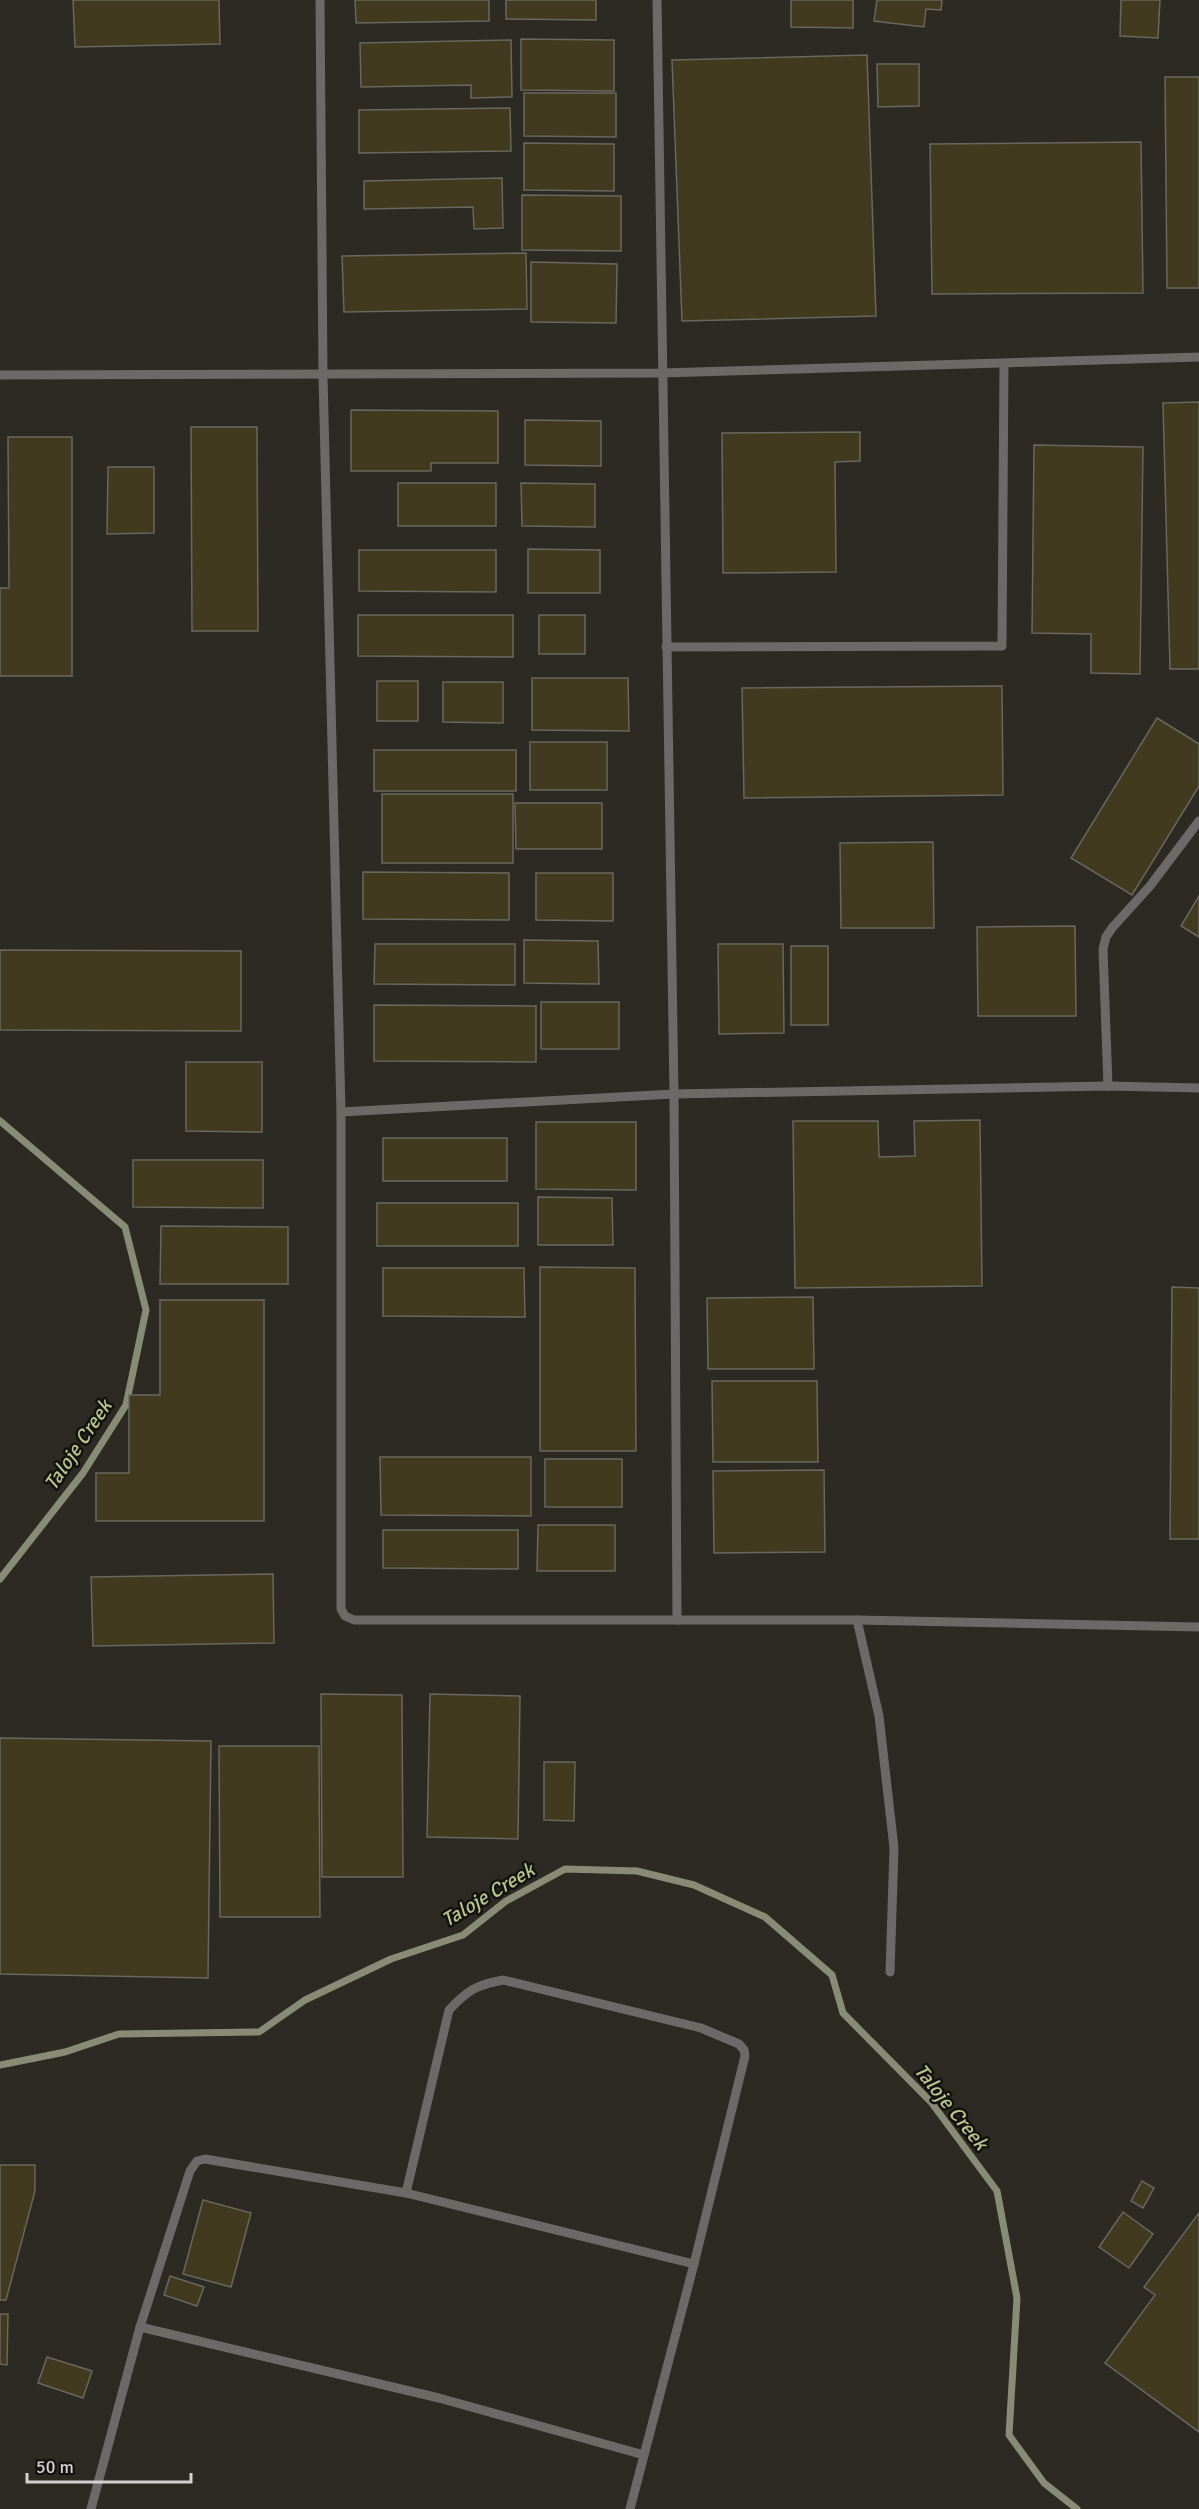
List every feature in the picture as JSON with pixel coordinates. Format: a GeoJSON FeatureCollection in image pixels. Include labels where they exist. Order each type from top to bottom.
{"type":"FeatureCollection","features":[{"type":"Feature","properties":{"kind":"lane"},"geometry":{"type":"LineString","coordinates":[[321,0],[323,376],[341,1112],[341,1609],[345,1616],[354,1620],[857,1620],[1199,1627]]}},
{"type":"Feature","properties":{"kind":"lane"},"geometry":{"type":"LineString","coordinates":[[657,0],[674,1094],[676,1620]]}},
{"type":"Feature","properties":{"kind":"lane"},"geometry":{"type":"LineString","coordinates":[[0,375],[323,376],[661,373],[1199,357]]}},
{"type":"Feature","properties":{"kind":"lane"},"geometry":{"type":"LineString","coordinates":[[666,647],[1002,646],[1004,363]]}},
{"type":"Feature","properties":{"kind":"lane"},"geometry":{"type":"LineString","coordinates":[[1108,1086],[1103,949],[1106,937],[1150,886],[1199,821]]}},
{"type":"Feature","properties":{"kind":"lane"},"geometry":{"type":"LineString","coordinates":[[341,1112],[674,1094],[1108,1086],[1199,1088]]}},
{"type":"Feature","properties":{"kind":"lane"},"geometry":{"type":"LineString","coordinates":[[857,1620],[879,1716],[894,1848],[890,1972]]}},
{"type":"Feature","properties":{"kind":"lane"},"geometry":{"type":"LineString","coordinates":[[406,2193],[449,2010],[466,1993],[481,1984],[503,1980],[701,2028],[739,2044],[744,2050],[745,2056],[694,2264],[630,2509]]}},
{"type":"Feature","properties":{"kind":"lane"},"geometry":{"type":"LineString","coordinates":[[91,2509],[140,2327],[190,2171],[197,2161],[205,2159],[406,2193],[694,2264]]}},
{"type":"Feature","properties":{"kind":"lane"},"geometry":{"type":"LineString","coordinates":[[140,2327],[439,2398],[644,2455]]}},
{"type":"Feature","properties":{"kind":"building"},"geometry":{"type":"Polygon","coordinates":[[[73,0],[219,0],[220,44],[75,47],[73,0]]]}},
{"type":"Feature","properties":{"kind":"building"},"geometry":{"type":"Polygon","coordinates":[[[355,0],[489,0],[489,21],[356,23],[355,0]]]}},
{"type":"Feature","properties":{"kind":"building"},"geometry":{"type":"Polygon","coordinates":[[[506,0],[596,0],[596,20],[506,19],[506,0]]]}},
{"type":"Feature","properties":{"kind":"building"},"geometry":{"type":"Polygon","coordinates":[[[791,0],[853,0],[853,28],[791,27],[791,0]]]}},
{"type":"Feature","properties":{"kind":"building"},"geometry":{"type":"Polygon","coordinates":[[[877,0],[942,0],[941,10],[926,9],[924,27],[874,21],[877,0]]]}},
{"type":"Feature","properties":{"kind":"building"},"geometry":{"type":"Polygon","coordinates":[[[1121,0],[1160,0],[1158,38],[1120,36],[1121,0]]]}},
{"type":"Feature","properties":{"kind":"building"},"geometry":{"type":"Polygon","coordinates":[[[521,39],[614,40],[614,91],[521,90],[521,39]]]}},
{"type":"Feature","properties":{"kind":"building"},"geometry":{"type":"Polygon","coordinates":[[[511,40],[512,97],[471,98],[471,85],[361,87],[360,43],[511,40]]]}},
{"type":"Feature","properties":{"kind":"building"},"geometry":{"type":"Polygon","coordinates":[[[867,55],[876,316],[682,321],[672,60],[867,55]]]}},
{"type":"Feature","properties":{"kind":"building"},"geometry":{"type":"Polygon","coordinates":[[[877,64],[919,64],[919,106],[878,107],[877,64]]]}},
{"type":"Feature","properties":{"kind":"building"},"geometry":{"type":"Polygon","coordinates":[[[1165,77],[1199,77],[1199,288],[1167,288],[1165,77]]]}},
{"type":"Feature","properties":{"kind":"building"},"geometry":{"type":"Polygon","coordinates":[[[524,93],[616,93],[616,137],[524,136],[524,93]]]}},
{"type":"Feature","properties":{"kind":"building"},"geometry":{"type":"Polygon","coordinates":[[[510,108],[511,151],[359,153],[359,110],[510,108]]]}},
{"type":"Feature","properties":{"kind":"building"},"geometry":{"type":"Polygon","coordinates":[[[1141,142],[1143,293],[932,294],[930,144],[1141,142]]]}},
{"type":"Feature","properties":{"kind":"building"},"geometry":{"type":"Polygon","coordinates":[[[524,143],[614,144],[614,191],[524,190],[524,143]]]}},
{"type":"Feature","properties":{"kind":"building"},"geometry":{"type":"Polygon","coordinates":[[[502,178],[503,228],[474,229],[473,207],[364,209],[364,181],[502,178]]]}},
{"type":"Feature","properties":{"kind":"building"},"geometry":{"type":"Polygon","coordinates":[[[522,195],[621,196],[621,251],[522,250],[522,195]]]}},
{"type":"Feature","properties":{"kind":"building"},"geometry":{"type":"Polygon","coordinates":[[[526,253],[527,309],[344,312],[342,256],[526,253]]]}},
{"type":"Feature","properties":{"kind":"building"},"geometry":{"type":"Polygon","coordinates":[[[531,262],[617,264],[616,323],[531,322],[531,262]]]}},
{"type":"Feature","properties":{"kind":"building"},"geometry":{"type":"Polygon","coordinates":[[[1199,402],[1199,669],[1170,669],[1163,403],[1199,402]]]}},
{"type":"Feature","properties":{"kind":"building"},"geometry":{"type":"Polygon","coordinates":[[[351,410],[498,411],[498,463],[431,463],[431,471],[351,471],[351,410]]]}},
{"type":"Feature","properties":{"kind":"building"},"geometry":{"type":"Polygon","coordinates":[[[525,420],[601,421],[601,466],[525,465],[525,420]]]}},
{"type":"Feature","properties":{"kind":"building"},"geometry":{"type":"Polygon","coordinates":[[[191,427],[257,427],[258,631],[192,631],[191,427]]]}},
{"type":"Feature","properties":{"kind":"building"},"geometry":{"type":"Polygon","coordinates":[[[860,432],[860,461],[835,462],[836,572],[723,573],[722,433],[860,432]]]}},
{"type":"Feature","properties":{"kind":"building"},"geometry":{"type":"Polygon","coordinates":[[[8,437],[72,437],[72,676],[0,676],[0,588],[9,588],[8,437]]]}},
{"type":"Feature","properties":{"kind":"building"},"geometry":{"type":"Polygon","coordinates":[[[1034,445],[1143,447],[1140,674],[1091,673],[1091,634],[1032,633],[1034,445]]]}},
{"type":"Feature","properties":{"kind":"building"},"geometry":{"type":"Polygon","coordinates":[[[108,467],[154,467],[154,533],[107,534],[108,467]]]}},
{"type":"Feature","properties":{"kind":"building"},"geometry":{"type":"Polygon","coordinates":[[[398,483],[496,483],[496,526],[398,526],[398,483]]]}},
{"type":"Feature","properties":{"kind":"building"},"geometry":{"type":"Polygon","coordinates":[[[521,483],[595,484],[595,527],[522,526],[521,483]]]}},
{"type":"Feature","properties":{"kind":"building"},"geometry":{"type":"Polygon","coordinates":[[[528,549],[600,550],[600,593],[528,593],[528,549]]]}},
{"type":"Feature","properties":{"kind":"building"},"geometry":{"type":"Polygon","coordinates":[[[359,550],[496,550],[496,592],[359,591],[359,550]]]}},
{"type":"Feature","properties":{"kind":"building"},"geometry":{"type":"Polygon","coordinates":[[[358,615],[513,615],[513,657],[358,656],[358,615]]]}},
{"type":"Feature","properties":{"kind":"building"},"geometry":{"type":"Polygon","coordinates":[[[539,615],[585,615],[585,654],[539,654],[539,615]]]}},
{"type":"Feature","properties":{"kind":"building"},"geometry":{"type":"Polygon","coordinates":[[[532,678],[628,678],[629,731],[532,730],[532,678]]]}},
{"type":"Feature","properties":{"kind":"building"},"geometry":{"type":"Polygon","coordinates":[[[377,681],[418,681],[418,721],[377,721],[377,681]]]}},
{"type":"Feature","properties":{"kind":"building"},"geometry":{"type":"Polygon","coordinates":[[[443,682],[503,682],[503,723],[443,722],[443,682]]]}},
{"type":"Feature","properties":{"kind":"building"},"geometry":{"type":"Polygon","coordinates":[[[1002,686],[1003,795],[744,798],[742,688],[1002,686]]]}},
{"type":"Feature","properties":{"kind":"building"},"geometry":{"type":"Polygon","coordinates":[[[1157,718],[1199,744],[1199,786],[1132,895],[1071,858],[1157,718]]]}},
{"type":"Feature","properties":{"kind":"building"},"geometry":{"type":"Polygon","coordinates":[[[530,742],[607,742],[607,790],[530,790],[530,742]]]}},
{"type":"Feature","properties":{"kind":"building"},"geometry":{"type":"Polygon","coordinates":[[[374,750],[516,750],[516,791],[374,791],[374,750]]]}},
{"type":"Feature","properties":{"kind":"building"},"geometry":{"type":"Polygon","coordinates":[[[382,794],[513,794],[513,863],[382,863],[382,794]]]}},
{"type":"Feature","properties":{"kind":"building"},"geometry":{"type":"Polygon","coordinates":[[[515,803],[602,803],[602,849],[516,849],[515,803]]]}},
{"type":"Feature","properties":{"kind":"building"},"geometry":{"type":"Polygon","coordinates":[[[933,842],[934,928],[841,928],[840,843],[933,842]]]}},
{"type":"Feature","properties":{"kind":"building"},"geometry":{"type":"Polygon","coordinates":[[[363,872],[509,873],[509,920],[363,919],[363,872]]]}},
{"type":"Feature","properties":{"kind":"building"},"geometry":{"type":"Polygon","coordinates":[[[536,873],[613,873],[613,921],[536,920],[536,873]]]}},
{"type":"Feature","properties":{"kind":"building"},"geometry":{"type":"Polygon","coordinates":[[[1199,896],[1199,937],[1181,926],[1199,896]]]}},
{"type":"Feature","properties":{"kind":"building"},"geometry":{"type":"Polygon","coordinates":[[[1075,926],[1076,1016],[978,1016],[977,927],[1075,926]]]}},
{"type":"Feature","properties":{"kind":"building"},"geometry":{"type":"Polygon","coordinates":[[[524,940],[598,941],[599,984],[524,983],[524,940]]]}},
{"type":"Feature","properties":{"kind":"building"},"geometry":{"type":"Polygon","coordinates":[[[375,944],[515,944],[515,985],[374,984],[375,944]]]}},
{"type":"Feature","properties":{"kind":"building"},"geometry":{"type":"Polygon","coordinates":[[[718,944],[783,944],[784,1033],[719,1034],[718,944]]]}},
{"type":"Feature","properties":{"kind":"building"},"geometry":{"type":"Polygon","coordinates":[[[791,946],[828,946],[828,1025],[791,1025],[791,946]]]}},
{"type":"Feature","properties":{"kind":"building"},"geometry":{"type":"Polygon","coordinates":[[[0,950],[241,951],[241,1031],[0,1030],[0,950]]]}},
{"type":"Feature","properties":{"kind":"building"},"geometry":{"type":"Polygon","coordinates":[[[541,1002],[619,1002],[619,1049],[541,1049],[541,1002]]]}},
{"type":"Feature","properties":{"kind":"building"},"geometry":{"type":"Polygon","coordinates":[[[374,1005],[536,1006],[536,1062],[374,1061],[374,1005]]]}},
{"type":"Feature","properties":{"kind":"building"},"geometry":{"type":"Polygon","coordinates":[[[186,1062],[262,1062],[262,1132],[186,1131],[186,1062]]]}},
{"type":"Feature","properties":{"kind":"building"},"geometry":{"type":"Polygon","coordinates":[[[980,1120],[982,1286],[795,1288],[793,1121],[878,1121],[879,1157],[915,1156],[914,1121],[980,1120]]]}},
{"type":"Feature","properties":{"kind":"building"},"geometry":{"type":"Polygon","coordinates":[[[536,1122],[636,1122],[636,1190],[536,1189],[536,1122]]]}},
{"type":"Feature","properties":{"kind":"building"},"geometry":{"type":"Polygon","coordinates":[[[383,1138],[507,1138],[507,1181],[383,1181],[383,1138]]]}},
{"type":"Feature","properties":{"kind":"building"},"geometry":{"type":"Polygon","coordinates":[[[133,1160],[263,1160],[263,1208],[133,1207],[133,1160]]]}},
{"type":"Feature","properties":{"kind":"building"},"geometry":{"type":"Polygon","coordinates":[[[538,1197],[612,1198],[613,1245],[538,1245],[538,1197]]]}},
{"type":"Feature","properties":{"kind":"building"},"geometry":{"type":"Polygon","coordinates":[[[377,1203],[518,1203],[518,1246],[377,1246],[377,1203]]]}},
{"type":"Feature","properties":{"kind":"building"},"geometry":{"type":"Polygon","coordinates":[[[161,1226],[288,1227],[288,1284],[160,1284],[161,1226]]]}},
{"type":"Feature","properties":{"kind":"building"},"geometry":{"type":"Polygon","coordinates":[[[540,1267],[635,1268],[636,1451],[540,1451],[540,1267]]]}},
{"type":"Feature","properties":{"kind":"building"},"geometry":{"type":"Polygon","coordinates":[[[383,1268],[524,1268],[525,1317],[383,1316],[383,1268]]]}},
{"type":"Feature","properties":{"kind":"building"},"geometry":{"type":"Polygon","coordinates":[[[1172,1287],[1199,1288],[1199,1539],[1170,1539],[1172,1287]]]}},
{"type":"Feature","properties":{"kind":"building"},"geometry":{"type":"Polygon","coordinates":[[[813,1297],[814,1369],[708,1369],[707,1298],[813,1297]]]}},
{"type":"Feature","properties":{"kind":"building"},"geometry":{"type":"Polygon","coordinates":[[[160,1300],[264,1300],[264,1521],[96,1521],[96,1473],[129,1473],[129,1395],[160,1395],[160,1300]]]}},
{"type":"Feature","properties":{"kind":"building"},"geometry":{"type":"Polygon","coordinates":[[[712,1381],[817,1381],[818,1462],[713,1462],[712,1381]]]}},
{"type":"Feature","properties":{"kind":"building"},"geometry":{"type":"Polygon","coordinates":[[[380,1457],[531,1457],[531,1516],[381,1515],[380,1457]]]}},
{"type":"Feature","properties":{"kind":"building"},"geometry":{"type":"Polygon","coordinates":[[[545,1459],[622,1459],[622,1507],[545,1507],[545,1459]]]}},
{"type":"Feature","properties":{"kind":"building"},"geometry":{"type":"Polygon","coordinates":[[[824,1470],[825,1552],[714,1553],[713,1471],[824,1470]]]}},
{"type":"Feature","properties":{"kind":"building"},"geometry":{"type":"Polygon","coordinates":[[[538,1525],[615,1525],[615,1571],[537,1571],[538,1525]]]}},
{"type":"Feature","properties":{"kind":"building"},"geometry":{"type":"Polygon","coordinates":[[[383,1530],[518,1530],[518,1569],[383,1568],[383,1530]]]}},
{"type":"Feature","properties":{"kind":"building"},"geometry":{"type":"Polygon","coordinates":[[[273,1574],[274,1643],[93,1646],[91,1577],[273,1574]]]}},
{"type":"Feature","properties":{"kind":"building"},"geometry":{"type":"Polygon","coordinates":[[[321,1694],[402,1695],[403,1877],[322,1877],[321,1694]]]}},
{"type":"Feature","properties":{"kind":"building"},"geometry":{"type":"Polygon","coordinates":[[[430,1694],[520,1696],[518,1839],[427,1837],[430,1694]]]}},
{"type":"Feature","properties":{"kind":"building"},"geometry":{"type":"Polygon","coordinates":[[[0,1738],[211,1741],[208,1978],[0,1974],[0,1738]]]}},
{"type":"Feature","properties":{"kind":"building"},"geometry":{"type":"Polygon","coordinates":[[[219,1746],[319,1746],[320,1917],[220,1917],[219,1746]]]}},
{"type":"Feature","properties":{"kind":"building"},"geometry":{"type":"Polygon","coordinates":[[[544,1762],[575,1762],[574,1821],[544,1820],[544,1762]]]}},
{"type":"Feature","properties":{"kind":"building"},"geometry":{"type":"Polygon","coordinates":[[[0,2165],[35,2165],[35,2191],[6,2300],[0,2300],[0,2165]]]}},
{"type":"Feature","properties":{"kind":"building"},"geometry":{"type":"Polygon","coordinates":[[[1142,2181],[1154,2188],[1143,2208],[1131,2201],[1142,2181]]]}},
{"type":"Feature","properties":{"kind":"building"},"geometry":{"type":"Polygon","coordinates":[[[203,2200],[251,2213],[231,2287],[183,2274],[203,2200]]]}},
{"type":"Feature","properties":{"kind":"building"},"geometry":{"type":"Polygon","coordinates":[[[1123,2212],[1153,2234],[1129,2268],[1099,2247],[1123,2212]]]}},
{"type":"Feature","properties":{"kind":"building"},"geometry":{"type":"Polygon","coordinates":[[[1199,2213],[1199,2432],[1105,2363],[1155,2295],[1144,2287],[1199,2213]]]}},
{"type":"Feature","properties":{"kind":"building"},"geometry":{"type":"Polygon","coordinates":[[[170,2276],[204,2287],[197,2306],[164,2295],[170,2276]]]}},
{"type":"Feature","properties":{"kind":"building"},"geometry":{"type":"Polygon","coordinates":[[[0,2314],[8,2314],[7,2365],[0,2364],[0,2314]]]}},
{"type":"Feature","properties":{"kind":"building"},"geometry":{"type":"Polygon","coordinates":[[[47,2357],[92,2371],[83,2398],[38,2383],[47,2357]]]}},
{"type":"Feature","properties":{"kind":"waterway","name":"Taloje Creek"},"geometry":{"type":"LineString","coordinates":[[0,1121],[125,1227],[146,1310],[126,1405],[83,1473],[0,1579]]}},
{"type":"Feature","properties":{"kind":"waterway","name":"Taloje Creek"},"geometry":{"type":"LineString","coordinates":[[0,2065],[65,2052],[119,2034],[259,2032],[305,2000],[391,1959],[463,1935],[506,1901],[565,1869],[637,1871],[694,1885],[765,1917],[832,1975],[843,2013],[931,2102],[997,2191],[1017,2298],[1009,2435],[1044,2483],[1077,2509]]}}]}
